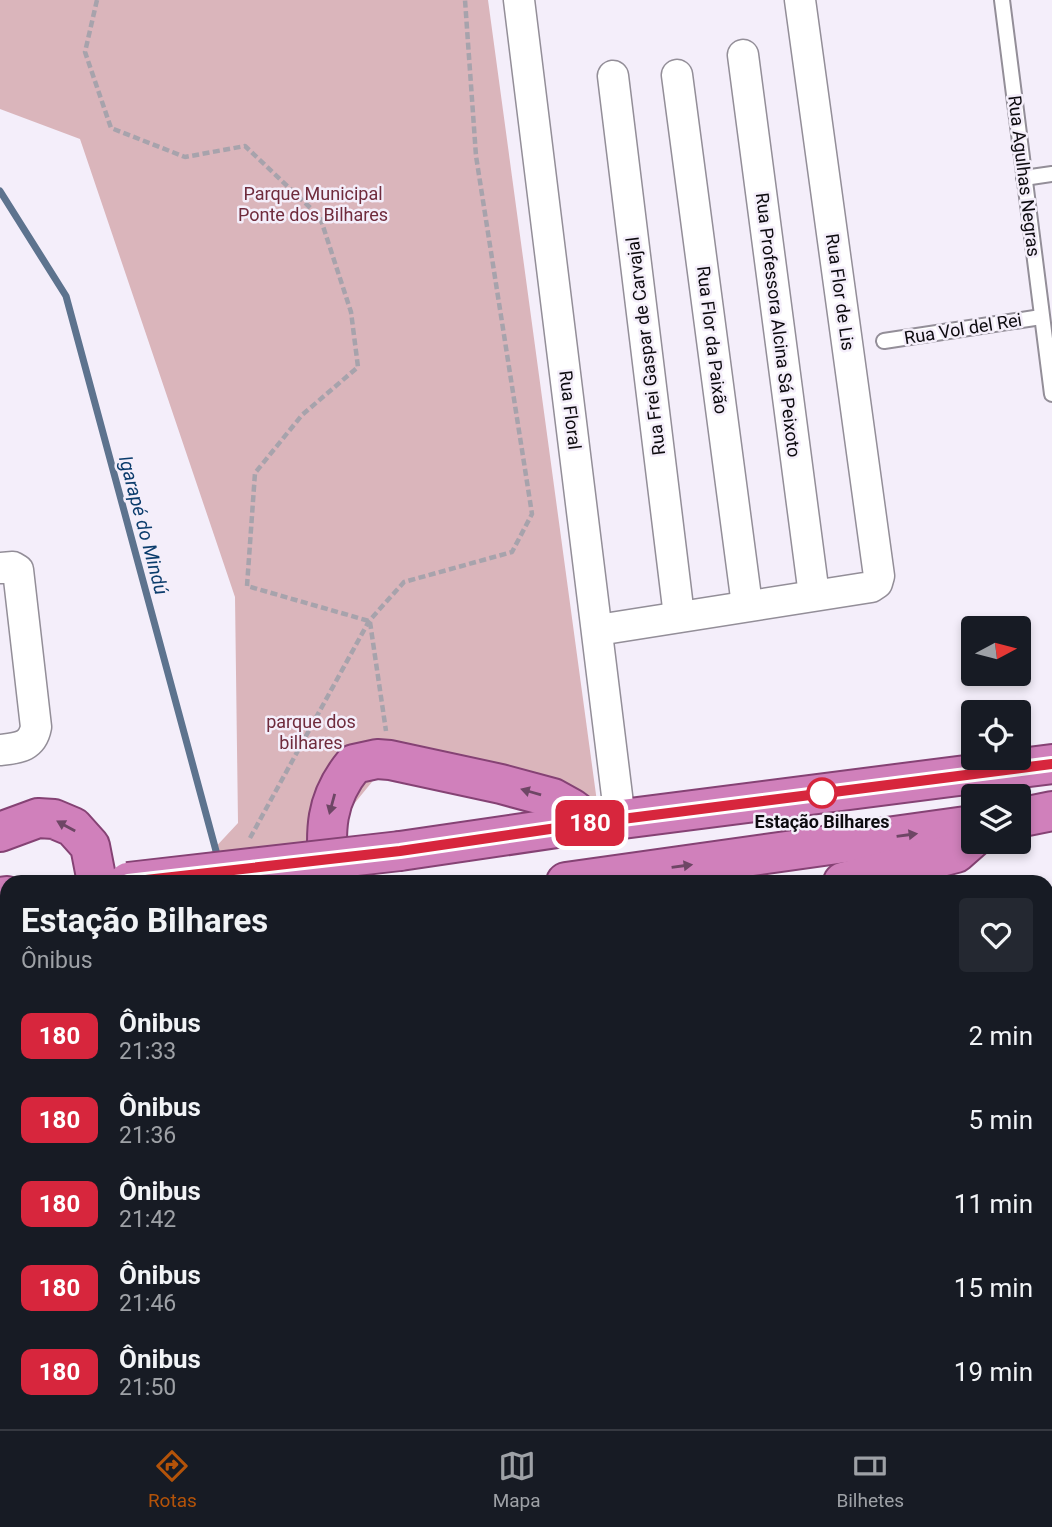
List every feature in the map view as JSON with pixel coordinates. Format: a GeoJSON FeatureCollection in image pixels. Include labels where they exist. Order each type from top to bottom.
{"type":"FeatureCollection","features":[{"type":"Feature","properties":{"kind":"highway"},"geometry":{"type":"LineString","coordinates":[[329,875],[328,820],[334,793],[354,764],[377,759],[501,783],[552,798],[605,822]]}},
{"type":"Feature","properties":{"kind":"highway"},"geometry":{"type":"LineString","coordinates":[[189,875],[400,851],[1052,764]]}},
{"type":"Feature","properties":{"kind":"highway"},"geometry":{"type":"LineString","coordinates":[[1031,815],[1052,811]]}},
{"type":"Feature","properties":{"kind":"highway"},"geometry":{"type":"LineString","coordinates":[[0,832],[38,818],[54,819],[73,827],[90,846],[96,875]]}},
{"type":"Feature","properties":{"kind":"highway"},"geometry":{"type":"LineString","coordinates":[[616,875],[961,827]]}},
{"type":"Feature","properties":{"kind":"highway"},"geometry":{"type":"LineString","coordinates":[[870,875],[956,853],[961,849]]}},
{"type":"Feature","properties":{"kind":"street","name":"Rua Floral"},"geometry":{"type":"LineString","coordinates":[[519,0],[598,630],[605,822]]}},
{"type":"Feature","properties":{"kind":"street","name":"Rua Flor de Lis"},"geometry":{"type":"LineString","coordinates":[[800,0],[879,567],[877,583],[871,587],[814,595]]}},
{"type":"Feature","properties":{"kind":"street","name":"Rua Professora Alcina Sá Peixoto"},"geometry":{"type":"LineString","coordinates":[[743,55],[814,595]]}},
{"type":"Feature","properties":{"kind":"street","name":"Rua Flor da Paixão"},"geometry":{"type":"LineString","coordinates":[[677,75],[747,605]]}},
{"type":"Feature","properties":{"kind":"street","name":"Rua Frei Gaspar de Carvajal"},"geometry":{"type":"LineString","coordinates":[[613,76],[679,616]]}},
{"type":"Feature","properties":{"kind":"street"},"geometry":{"type":"LineString","coordinates":[[0,568],[13,566],[18,570],[36,727],[34,736],[23,747],[0,750]]}},
{"type":"Feature","properties":{"kind":"street"},"geometry":{"type":"LineString","coordinates":[[598,630],[814,595]]}},
{"type":"Feature","properties":{"kind":"lane","name":"Rua Agulhas Negras"},"geometry":{"type":"LineString","coordinates":[[1002,0],[1041,317],[1049,348],[1052,394]]}},
{"type":"Feature","properties":{"kind":"lane"},"geometry":{"type":"LineString","coordinates":[[1024,178],[1052,174]]}},
{"type":"Feature","properties":{"kind":"lane","name":"Rua Vol del Rei"},"geometry":{"type":"LineString","coordinates":[[884,341],[1041,317]]}},
{"type":"Feature","properties":{"kind":"path"},"geometry":{"type":"LineString","coordinates":[[97,0],[85,52],[111,128],[185,157],[245,146],[320,218],[351,312],[358,367],[302,415],[255,473],[247,586],[369,621]]}},
{"type":"Feature","properties":{"kind":"path"},"geometry":{"type":"LineString","coordinates":[[244,847],[369,621],[404,582],[512,552],[533,514],[476,156],[465,0]]}},
{"type":"Feature","properties":{"kind":"path"},"geometry":{"type":"LineString","coordinates":[[369,621],[390,760]]}},
{"type":"Feature","properties":{"kind":"green space","name":"Parque Municipal Ponte dos Bilhares"},"geometry":{"type":"Polygon","coordinates":[[[0,0],[488,0],[597,802],[576,792],[390,760],[296,875],[190,875],[238,823],[235,597],[80,139],[0,109],[0,0]]]}},
{"type":"Feature","properties":{"kind":"waterway","name":"Igarapé do Mindú"},"geometry":{"type":"LineString","coordinates":[[0,191],[66,296],[219,862]]}},
{"type":"Feature","properties":{"kind":"bus line","name":"180"},"geometry":{"type":"LineString","coordinates":[[189,875],[400,851],[591,823],[1052,764]]}},
{"type":"Feature","properties":{"kind":"place","name":"Estação Bilhares"},"geometry":{"type":"Point","coordinates":[822,793]}},
{"type":"Feature","properties":{"kind":"park label","name":"parque dos bilhares"},"geometry":{"type":"Point","coordinates":[311,732]}}]}
